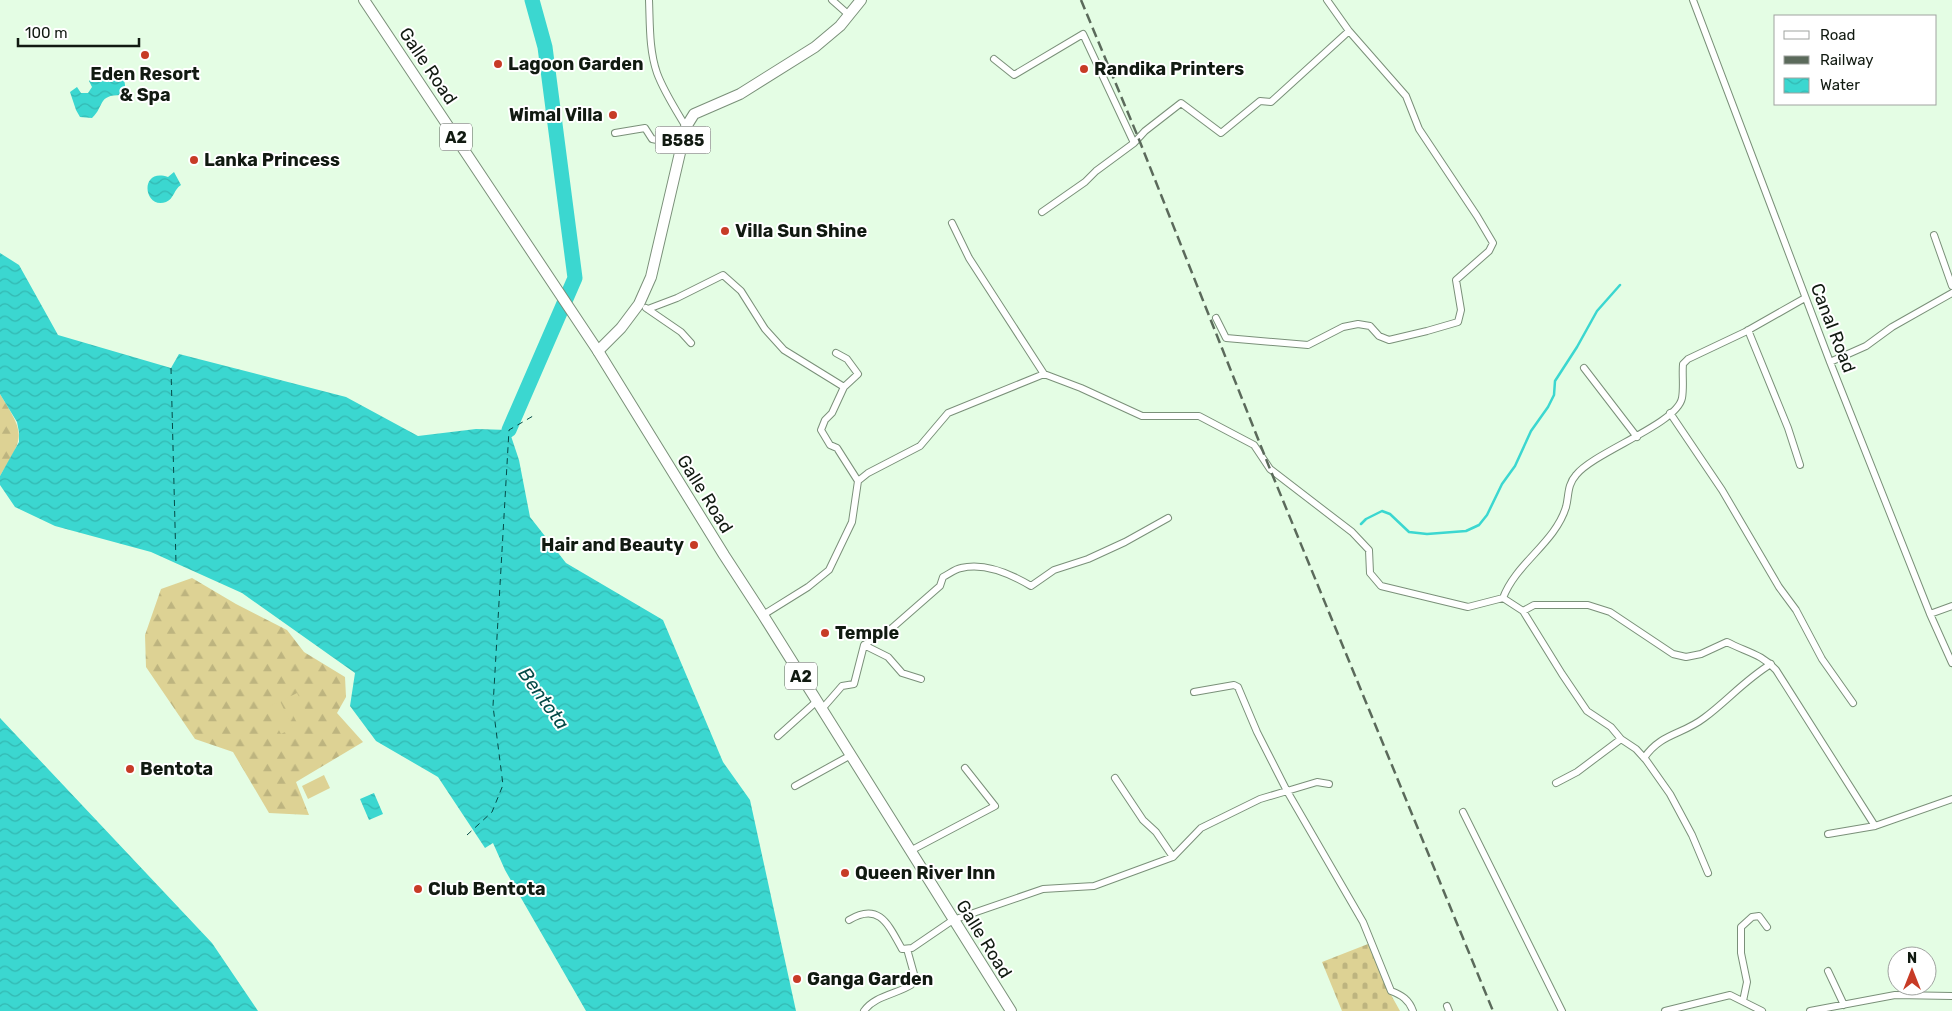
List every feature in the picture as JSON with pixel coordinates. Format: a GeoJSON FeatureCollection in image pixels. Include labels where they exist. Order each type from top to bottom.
{"type":"FeatureCollection","features":[{"type":"Feature","properties":{"kind":"main road","name":"Galle Road"},"geometry":{"type":"LineString","coordinates":[[364,0],[598,351],[1011,1011]]}},
{"type":"Feature","properties":{"kind":"main road","name":"B585"},"geometry":{"type":"LineString","coordinates":[[598,351],[643,306],[686,127],[694,114],[740,94],[815,47],[840,26],[861,0]]}},
{"type":"Feature","properties":{"kind":"street"},"geometry":{"type":"LineString","coordinates":[[649,0],[651,46],[657,72],[686,127]]}},
{"type":"Feature","properties":{"kind":"street"},"geometry":{"type":"LineString","coordinates":[[832,0],[849,15]]}},
{"type":"Feature","properties":{"kind":"street"},"geometry":{"type":"LineString","coordinates":[[1216,318],[1226,338],[1308,345],[1343,327],[1358,324],[1370,326],[1379,336],[1389,340],[1427,331],[1458,322],[1460,310],[1456,280],[1490,251],[1493,243],[1419,129],[1406,96],[1349,31],[1327,0]]}},
{"type":"Feature","properties":{"kind":"street","name":"Canal Road"},"geometry":{"type":"LineString","coordinates":[[1693,0],[1830,362],[1930,614],[1952,663]]}},
{"type":"Feature","properties":{"kind":"street"},"geometry":{"type":"LineString","coordinates":[[1042,212],[1085,182],[1096,171],[1134,143],[1145,131],[1181,103],[1221,133],[1260,101],[1271,102],[1349,31]]}},
{"type":"Feature","properties":{"kind":"street"},"geometry":{"type":"LineString","coordinates":[[994,59],[1014,75],[1083,34],[1134,143]]}},
{"type":"Feature","properties":{"kind":"street"},"geometry":{"type":"LineString","coordinates":[[615,133],[645,128],[652,139],[682,145]]}},
{"type":"Feature","properties":{"kind":"street"},"geometry":{"type":"LineString","coordinates":[[952,223],[969,258],[1044,374],[1081,388],[1142,416],[1199,416],[1254,445],[1270,469],[1352,532],[1369,550],[1370,573],[1382,586],[1468,607],[1503,598],[1523,611],[1587,711],[1611,727],[1621,739],[1636,749],[1670,794],[1692,835],[1708,874]]}},
{"type":"Feature","properties":{"kind":"street"},"geometry":{"type":"LineString","coordinates":[[1934,235],[1952,286]]}},
{"type":"Feature","properties":{"kind":"street"},"geometry":{"type":"LineString","coordinates":[[643,306],[676,298],[723,275],[741,291],[765,328],[784,350],[844,387]]}},
{"type":"Feature","properties":{"kind":"street"},"geometry":{"type":"LineString","coordinates":[[1830,362],[1866,346],[1892,327],[1952,293]]}},
{"type":"Feature","properties":{"kind":"street"},"geometry":{"type":"LineString","coordinates":[[1503,598],[1525,565],[1556,527],[1566,507],[1568,488],[1576,475],[1588,464],[1612,449],[1637,437],[1676,409],[1682,399],[1683,364],[1688,359],[1748,330],[1805,298]]}},
{"type":"Feature","properties":{"kind":"street"},"geometry":{"type":"LineString","coordinates":[[643,306],[681,332],[691,343]]}},
{"type":"Feature","properties":{"kind":"street"},"geometry":{"type":"LineString","coordinates":[[1748,330],[1788,428],[1800,464]]}},
{"type":"Feature","properties":{"kind":"street"},"geometry":{"type":"LineString","coordinates":[[763,615],[808,587],[829,570],[852,522],[858,481],[837,448],[830,445],[821,430],[824,420],[832,413],[844,387],[858,374],[847,359],[836,353]]}},
{"type":"Feature","properties":{"kind":"street"},"geometry":{"type":"LineString","coordinates":[[1584,368],[1637,437]]}},
{"type":"Feature","properties":{"kind":"street"},"geometry":{"type":"LineString","coordinates":[[858,481],[868,473],[920,446],[948,413],[1044,374]]}},
{"type":"Feature","properties":{"kind":"street"},"geometry":{"type":"LineString","coordinates":[[1670,413],[1722,490],[1779,587],[1796,610],[1822,659],[1853,703]]}},
{"type":"Feature","properties":{"kind":"street"},"geometry":{"type":"LineString","coordinates":[[778,736],[842,686],[854,684],[864,645],[892,628],[940,586],[943,577],[961,568],[977,567],[1013,575],[1031,586],[1054,570],[1088,559],[1125,542],[1168,518]]}},
{"type":"Feature","properties":{"kind":"street"},"geometry":{"type":"LineString","coordinates":[[1523,611],[1534,605],[1588,605],[1610,612],[1673,654],[1686,657],[1701,654],[1728,642],[1744,651],[1761,656],[1771,664],[1875,826]]}},
{"type":"Feature","properties":{"kind":"street"},"geometry":{"type":"LineString","coordinates":[[1930,614],[1952,606]]}},
{"type":"Feature","properties":{"kind":"street"},"geometry":{"type":"LineString","coordinates":[[864,645],[888,657],[902,673],[921,679]]}},
{"type":"Feature","properties":{"kind":"street"},"geometry":{"type":"LineString","coordinates":[[1644,758],[1651,748],[1663,738],[1684,731],[1704,718],[1753,676],[1771,664]]}},
{"type":"Feature","properties":{"kind":"street"},"geometry":{"type":"LineString","coordinates":[[1194,692],[1234,685],[1238,687],[1257,732],[1287,791],[1363,922],[1392,991],[1403,996],[1413,1011]]}},
{"type":"Feature","properties":{"kind":"street"},"geometry":{"type":"LineString","coordinates":[[1556,783],[1577,772],[1621,739]]}},
{"type":"Feature","properties":{"kind":"street"},"geometry":{"type":"LineString","coordinates":[[794,786],[850,755]]}},
{"type":"Feature","properties":{"kind":"street"},"geometry":{"type":"LineString","coordinates":[[910,851],[994,806],[965,768]]}},
{"type":"Feature","properties":{"kind":"street"},"geometry":{"type":"LineString","coordinates":[[1114,778],[1143,820],[1156,832],[1173,857]]}},
{"type":"Feature","properties":{"kind":"street"},"geometry":{"type":"LineString","coordinates":[[849,920],[866,912],[873,913],[884,921],[902,949],[912,948],[953,920],[1043,889],[1094,886],[1173,857],[1201,828],[1260,799],[1316,782],[1329,784]]}},
{"type":"Feature","properties":{"kind":"street"},"geometry":{"type":"LineString","coordinates":[[1828,834],[1875,826],[1952,799]]}},
{"type":"Feature","properties":{"kind":"street"},"geometry":{"type":"LineString","coordinates":[[1463,812],[1562,1011]]}},
{"type":"Feature","properties":{"kind":"street"},"geometry":{"type":"LineString","coordinates":[[1743,1001],[1747,982],[1740,953],[1741,928],[1752,917],[1759,916],[1766,928]]}},
{"type":"Feature","properties":{"kind":"street"},"geometry":{"type":"LineString","coordinates":[[864,1011],[867,1006],[881,998],[904,990],[911,985],[914,974],[907,949]]}},
{"type":"Feature","properties":{"kind":"street"},"geometry":{"type":"LineString","coordinates":[[1828,971],[1844,1005]]}},
{"type":"Feature","properties":{"kind":"street"},"geometry":{"type":"LineString","coordinates":[[1810,1011],[1896,995],[1952,996]]}},
{"type":"Feature","properties":{"kind":"street"},"geometry":{"type":"LineString","coordinates":[[1665,1011],[1730,996],[1762,1011]]}},
{"type":"Feature","properties":{"kind":"green space"},"geometry":{"type":"Polygon","coordinates":[[[0,394],[14,418],[19,435],[14,452],[0,476],[0,394]]]}},
{"type":"Feature","properties":{"kind":"green space"},"geometry":{"type":"Polygon","coordinates":[[[192,578],[236,604],[287,630],[304,652],[345,677],[346,697],[337,713],[363,742],[296,782],[309,815],[269,813],[233,752],[195,739],[146,667],[145,635],[161,589],[192,578]]]}},
{"type":"Feature","properties":{"kind":"green space"},"geometry":{"type":"Polygon","coordinates":[[[297,693],[310,719],[298,725],[285,699],[297,693]]]}},
{"type":"Feature","properties":{"kind":"green space"},"geometry":{"type":"Polygon","coordinates":[[[280,701],[293,728],[281,734],[267,708],[280,701]]]}},
{"type":"Feature","properties":{"kind":"green space"},"geometry":{"type":"Polygon","coordinates":[[[324,775],[330,788],[308,799],[302,786],[324,775]]]}},
{"type":"Feature","properties":{"kind":"green space"},"geometry":{"type":"Polygon","coordinates":[[[1368,944],[1400,1011],[1342,1011],[1322,962],[1368,944]]]}},
{"type":"Feature","properties":{"kind":"water"},"geometry":{"type":"Polygon","coordinates":[[[103,71],[117,74],[124,80],[125,87],[123,92],[121,95],[113,95],[105,99],[92,118],[80,117],[70,92],[77,87],[81,93],[88,93],[92,87],[89,81],[96,73],[103,71]]]}},
{"type":"Feature","properties":{"kind":"water"},"geometry":{"type":"Polygon","coordinates":[[[174,172],[181,185],[171,199],[158,203],[153,200],[149,195],[148,189],[152,178],[159,176],[168,177],[174,172]]]}},
{"type":"Feature","properties":{"kind":"water"},"geometry":{"type":"Polygon","coordinates":[[[0,253],[19,265],[58,335],[171,368],[179,354],[346,397],[418,436],[476,429],[509,430],[519,460],[530,517],[566,563],[663,620],[723,762],[750,800],[796,1011],[586,1011],[505,870],[493,843],[485,848],[438,777],[376,741],[350,706],[355,673],[242,593],[151,552],[55,526],[15,507],[0,485],[0,476],[19,442],[19,432],[17,422],[0,394],[0,253]]]}},
{"type":"Feature","properties":{"kind":"water"},"geometry":{"type":"Polygon","coordinates":[[[0,718],[212,943],[258,1011],[0,1011],[0,718]]]}},
{"type":"Feature","properties":{"kind":"water"},"geometry":{"type":"Polygon","coordinates":[[[374,793],[383,814],[369,820],[360,799],[374,793]]]}},
{"type":"Feature","properties":{"kind":"waterway"},"geometry":{"type":"LineString","coordinates":[[509,430],[575,278],[545,47],[532,0]]}},
{"type":"Feature","properties":{"kind":"waterway"},"geometry":{"type":"LineString","coordinates":[[1361,524],[1366,519],[1382,511],[1390,514],[1409,532],[1427,534],[1466,531],[1479,525],[1487,515],[1502,484],[1515,466],[1531,431],[1548,407],[1554,395],[1555,381],[1597,311],[1620,285]]}},
{"type":"Feature","properties":{"kind":"ferry route"},"geometry":{"type":"LineString","coordinates":[[171,368],[176,564]]}},
{"type":"Feature","properties":{"kind":"ferry route"},"geometry":{"type":"LineString","coordinates":[[467,835],[492,812],[503,785],[493,706],[509,430],[533,416]]}},
{"type":"Feature","properties":{"kind":"railway"},"geometry":{"type":"LineString","coordinates":[[1081,0],[1138,137],[1270,469],[1493,1011]]}},
{"type":"Feature","properties":{"kind":"place","name":"Eden Resort & Spa"},"geometry":{"type":"Point","coordinates":[145,55]}},
{"type":"Feature","properties":{"kind":"place","name":"Lagoon Garden"},"geometry":{"type":"Point","coordinates":[498,64]}},
{"type":"Feature","properties":{"kind":"place","name":"Randika Printers"},"geometry":{"type":"Point","coordinates":[1084,69]}},
{"type":"Feature","properties":{"kind":"place","name":"Wimal Villa"},"geometry":{"type":"Point","coordinates":[613,115]}},
{"type":"Feature","properties":{"kind":"place","name":"Lanka Princess"},"geometry":{"type":"Point","coordinates":[194,160]}},
{"type":"Feature","properties":{"kind":"place","name":"Villa Sun Shine"},"geometry":{"type":"Point","coordinates":[725,231]}},
{"type":"Feature","properties":{"kind":"place","name":"Hair and Beauty"},"geometry":{"type":"Point","coordinates":[694,545]}},
{"type":"Feature","properties":{"kind":"place","name":"Temple"},"geometry":{"type":"Point","coordinates":[825,633]}},
{"type":"Feature","properties":{"kind":"place","name":"Bentota"},"geometry":{"type":"Point","coordinates":[130,769]}},
{"type":"Feature","properties":{"kind":"place","name":"Queen River Inn"},"geometry":{"type":"Point","coordinates":[845,873]}},
{"type":"Feature","properties":{"kind":"place","name":"Club Bentota"},"geometry":{"type":"Point","coordinates":[418,889]}},
{"type":"Feature","properties":{"kind":"place","name":"Ganga Garden"},"geometry":{"type":"Point","coordinates":[797,979]}}]}
